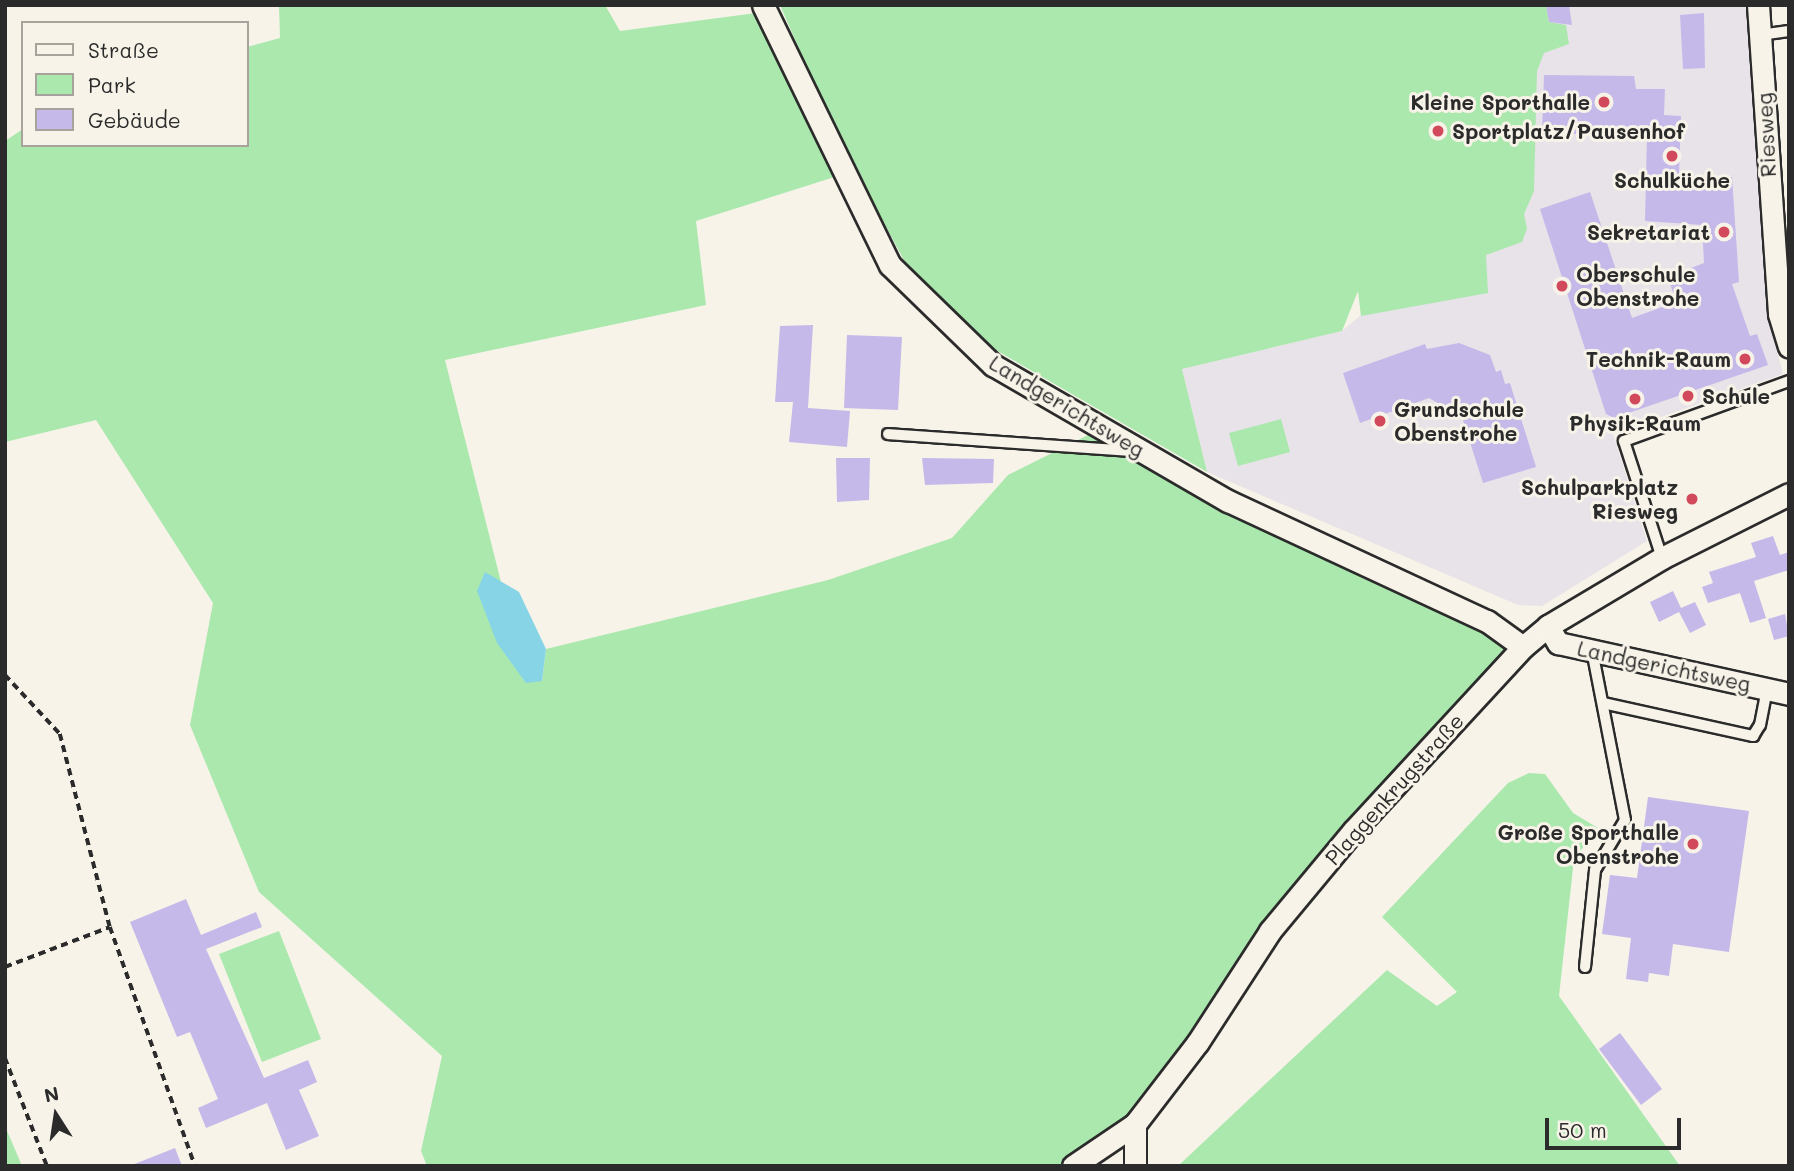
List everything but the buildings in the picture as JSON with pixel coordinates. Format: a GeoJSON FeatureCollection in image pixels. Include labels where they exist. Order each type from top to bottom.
{"type":"FeatureCollection","features":[{"type":"Feature","properties":{"kind":"street","name":"Landgerichtsweg"},"geometry":{"type":"LineString","coordinates":[[763,5],[891,265],[993,365],[1228,501],[1487,621],[1523,647]]}},
{"type":"Feature","properties":{"kind":"street","name":"Riesweg"},"geometry":{"type":"LineString","coordinates":[[1758,5],[1779,314],[1789,347]]}},
{"type":"Feature","properties":{"kind":"street","name":"Plaggenkrugstraße"},"geometry":{"type":"LineString","coordinates":[[1073,1166],[1135,1124],[1198,1042],[1270,931],[1353,831],[1523,647],[1548,626],[1662,558],[1789,494]]}},
{"type":"Feature","properties":{"kind":"street","name":"Landgerichtsweg"},"geometry":{"type":"LineString","coordinates":[[1548,626],[1558,643],[1789,694]]}},
{"type":"Feature","properties":{"kind":"street"},"geometry":{"type":"LineString","coordinates":[[1135,1124],[1135,1166]]}},
{"type":"Feature","properties":{"kind":"lane"},"geometry":{"type":"LineString","coordinates":[[1760,35],[1789,31]]}},
{"type":"Feature","properties":{"kind":"lane"},"geometry":{"type":"LineString","coordinates":[[1662,558],[1624,441],[1789,381]]}},
{"type":"Feature","properties":{"kind":"lane"},"geometry":{"type":"LineString","coordinates":[[888,434],[1142,452]]}},
{"type":"Feature","properties":{"kind":"lane"},"geometry":{"type":"LineString","coordinates":[[1586,967],[1595,870],[1625,820],[1592,651]]}},
{"type":"Feature","properties":{"kind":"lane"},"geometry":{"type":"LineString","coordinates":[[1604,703],[1753,736],[1760,725],[1767,689]]}},
{"type":"Feature","properties":{"kind":"path"},"geometry":{"type":"LineString","coordinates":[[5,675],[60,734],[110,926],[195,1166]]}},
{"type":"Feature","properties":{"kind":"path"},"geometry":{"type":"LineString","coordinates":[[5,967],[110,926]]}},
{"type":"Feature","properties":{"kind":"path"},"geometry":{"type":"LineString","coordinates":[[5,1058],[47,1166]]}},
{"type":"Feature","properties":{"kind":"shaded area","name":"Oberschule Obenstrohe"},"geometry":{"type":"Polygon","coordinates":[[[1328,5],[1747,5],[1768,315],[1783,374],[1613,434],[1647,541],[1542,606],[1518,605],[1207,472],[1182,369],[1342,331],[1361,315],[1328,5]]]}},
{"type":"Feature","properties":{"kind":"green space"},"geometry":{"type":"Polygon","coordinates":[[[279,5],[605,5],[620,31],[756,13],[844,174],[696,221],[706,305],[445,360],[501,582],[542,681],[546,649],[828,580],[952,538],[1008,475],[1102,428],[1523,647],[1353,831],[1135,1124],[1073,1166],[427,1166],[421,1151],[442,1056],[259,892],[190,725],[213,603],[96,420],[5,442],[5,141],[21,130],[21,147],[248,147],[248,47],[280,38],[279,5]]]}},
{"type":"Feature","properties":{"kind":"green space"},"geometry":{"type":"Polygon","coordinates":[[[780,5],[1546,5],[1549,22],[1566,25],[1569,44],[1544,53],[1537,71],[1534,191],[1524,214],[1527,229],[1522,242],[1486,255],[1488,293],[1361,316],[1358,291],[1342,331],[1182,369],[1207,472],[994,349],[906,264],[835,132],[780,5]]]}},
{"type":"Feature","properties":{"kind":"green space"},"geometry":{"type":"Polygon","coordinates":[[[1281,419],[1290,452],[1238,466],[1229,433],[1281,419]]]}},
{"type":"Feature","properties":{"kind":"green space"},"geometry":{"type":"Polygon","coordinates":[[[1529,773],[1545,774],[1573,813],[1598,828],[1574,859],[1559,996],[1680,1166],[1178,1166],[1387,970],[1437,1006],[1457,992],[1382,917],[1508,783],[1529,773]]]}},
{"type":"Feature","properties":{"kind":"green space"},"geometry":{"type":"Polygon","coordinates":[[[279,931],[321,1039],[262,1062],[219,954],[279,931]]]}},
{"type":"Feature","properties":{"kind":"green space"},"geometry":{"type":"Polygon","coordinates":[[[5,1126],[22,1166],[5,1166],[5,1126]]]}},
{"type":"Feature","properties":{"kind":"water"},"geometry":{"type":"Polygon","coordinates":[[[485,572],[519,592],[546,649],[542,681],[526,683],[497,643],[477,591],[485,572]]]}},
{"type":"Feature","properties":{"kind":"place","name":"Kleine Sporthalle"},"geometry":{"type":"Point","coordinates":[1604,102]}},
{"type":"Feature","properties":{"kind":"place","name":"Sportplatz/Pausenhof"},"geometry":{"type":"Point","coordinates":[1438,131]}},
{"type":"Feature","properties":{"kind":"place","name":"Schulküche"},"geometry":{"type":"Point","coordinates":[1672,156]}},
{"type":"Feature","properties":{"kind":"place","name":"Sekretariat"},"geometry":{"type":"Point","coordinates":[1724,232]}},
{"type":"Feature","properties":{"kind":"place","name":"Oberschule Obenstrohe"},"geometry":{"type":"Point","coordinates":[1562,286]}},
{"type":"Feature","properties":{"kind":"place","name":"Technik-Raum"},"geometry":{"type":"Point","coordinates":[1745,359]}},
{"type":"Feature","properties":{"kind":"place","name":"Schule"},"geometry":{"type":"Point","coordinates":[1688,396]}},
{"type":"Feature","properties":{"kind":"place","name":"Physik-Raum"},"geometry":{"type":"Point","coordinates":[1635,399]}},
{"type":"Feature","properties":{"kind":"place","name":"Grundschule Obenstrohe"},"geometry":{"type":"Point","coordinates":[1380,421]}},
{"type":"Feature","properties":{"kind":"place","name":"Schulparkplatz Riesweg"},"geometry":{"type":"Point","coordinates":[1692,499]}},
{"type":"Feature","properties":{"kind":"place","name":"Große Sporthalle Obenstrohe"},"geometry":{"type":"Point","coordinates":[1693,844]}}]}
